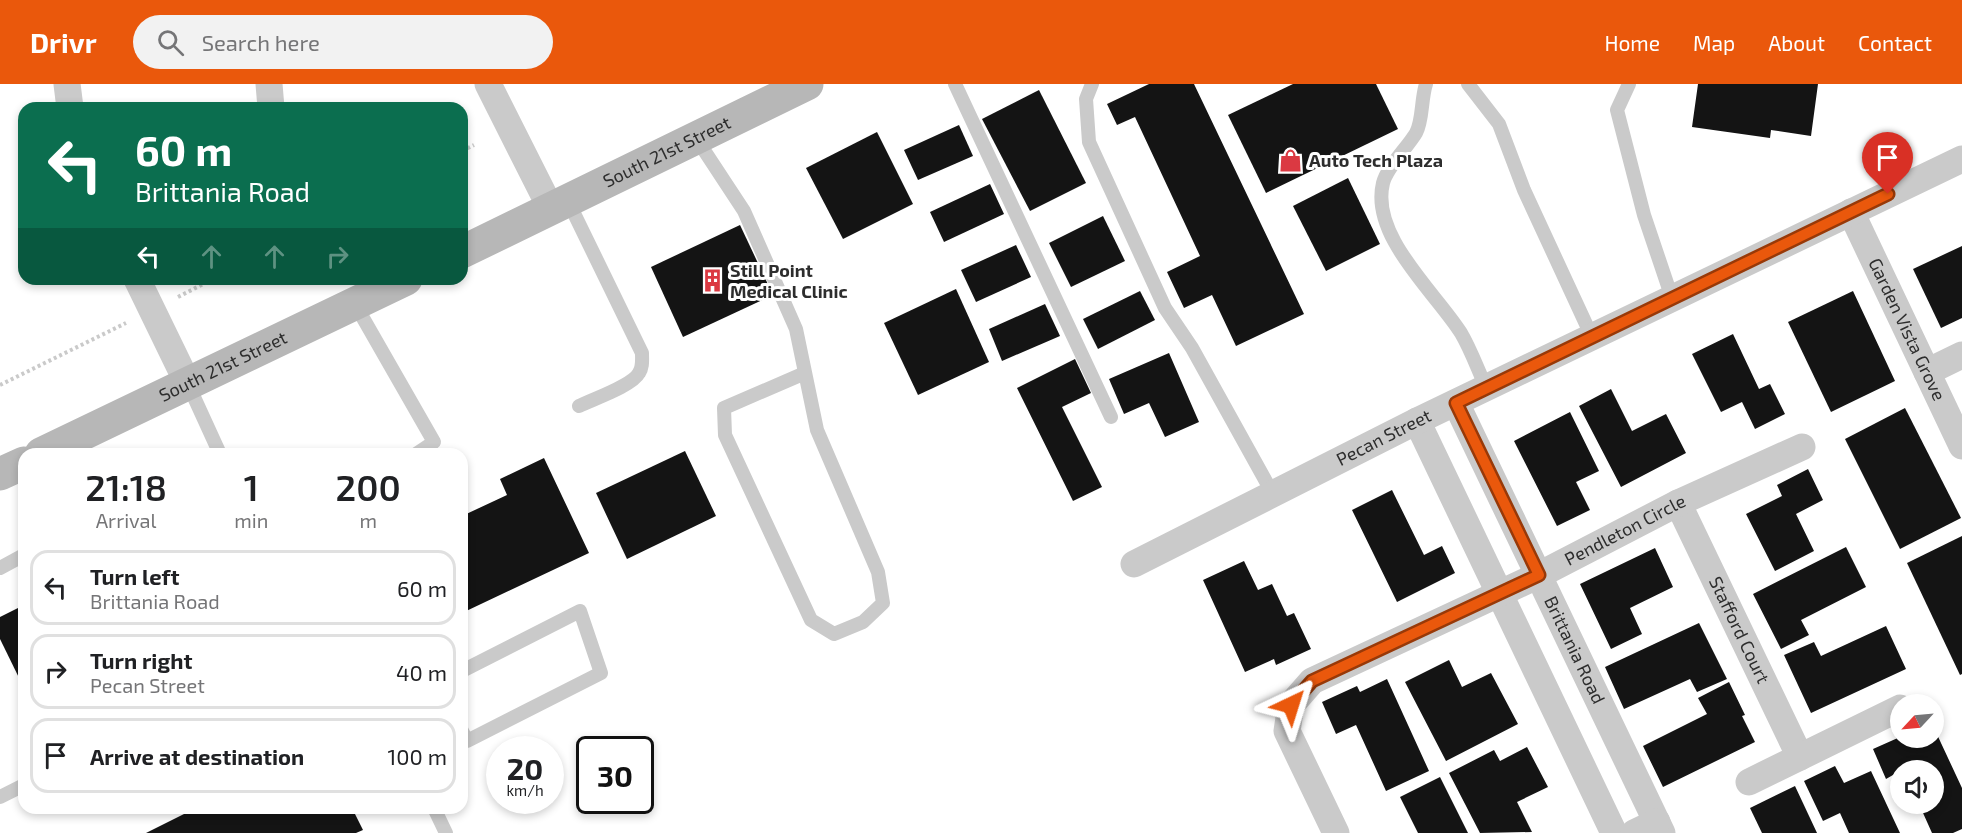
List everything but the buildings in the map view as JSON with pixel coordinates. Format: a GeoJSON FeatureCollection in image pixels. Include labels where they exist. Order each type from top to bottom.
{"type":"FeatureCollection","features":[{"type":"Feature","properties":{"kind":"main road","name":"South 21st Street"},"geometry":{"type":"LineString","coordinates":[[468,249],[807,84]]}},
{"type":"Feature","properties":{"kind":"main road","name":"South 21st Street"},"geometry":{"type":"LineString","coordinates":[[59,448],[81,441],[188,384],[394,285]]}},
{"type":"Feature","properties":{"kind":"main road"},"geometry":{"type":"LineString","coordinates":[[0,474],[18,466]]}},
{"type":"Feature","properties":{"kind":"street"},"geometry":{"type":"LineString","coordinates":[[67,84],[69,102]]}},
{"type":"Feature","properties":{"kind":"street"},"geometry":{"type":"LineString","coordinates":[[269,84],[270,102]]}},
{"type":"Feature","properties":{"kind":"street"},"geometry":{"type":"LineString","coordinates":[[488,84],[498,106],[560,205]]}},
{"type":"Feature","properties":{"kind":"street","name":"Pecan Street"},"geometry":{"type":"LineString","coordinates":[[1134,564],[1486,387],[1962,159]]}},
{"type":"Feature","properties":{"kind":"street","name":"Garden Vista Grove"},"geometry":{"type":"LineString","coordinates":[[1851,212],[1962,446]]}},
{"type":"Feature","properties":{"kind":"street"},"geometry":{"type":"LineString","coordinates":[[140,285],[188,384]]}},
{"type":"Feature","properties":{"kind":"street"},"geometry":{"type":"LineString","coordinates":[[1927,372],[1962,355]]}},
{"type":"Feature","properties":{"kind":"street","name":"Brittania Road"},"geometry":{"type":"LineString","coordinates":[[1456,403],[1539,575],[1651,829]]}},
{"type":"Feature","properties":{"kind":"street"},"geometry":{"type":"LineString","coordinates":[[1417,421],[1614,833]]}},
{"type":"Feature","properties":{"kind":"street","name":"Pendleton Circle"},"geometry":{"type":"LineString","coordinates":[[1336,833],[1287,730],[1291,705],[1312,681],[1539,575],[1678,503],[1802,447]]}},
{"type":"Feature","properties":{"kind":"street","name":"Stafford Court"},"geometry":{"type":"LineString","coordinates":[[1678,503],[1800,757]]}},
{"type":"Feature","properties":{"kind":"street"},"geometry":{"type":"LineString","coordinates":[[1749,782],[1890,713]]}},
{"type":"Feature","properties":{"kind":"lane"},"geometry":{"type":"LineString","coordinates":[[955,84],[1111,417]]}},
{"type":"Feature","properties":{"kind":"lane"},"geometry":{"type":"LineString","coordinates":[[1092,84],[1086,99],[1089,142],[1165,308],[1192,348],[1273,494]]}},
{"type":"Feature","properties":{"kind":"lane"},"geometry":{"type":"LineString","coordinates":[[1426,84],[1417,131],[1384,181],[1382,200],[1387,224],[1397,248],[1461,333],[1486,387]]}},
{"type":"Feature","properties":{"kind":"lane"},"geometry":{"type":"LineString","coordinates":[[1468,84],[1499,124],[1524,190],[1592,337]]}},
{"type":"Feature","properties":{"kind":"lane"},"geometry":{"type":"LineString","coordinates":[[1629,84],[1617,110],[1644,215],[1672,298]]}},
{"type":"Feature","properties":{"kind":"lane"},"geometry":{"type":"LineString","coordinates":[[696,138],[744,211],[796,329],[817,430],[878,572],[883,603],[863,622],[834,634],[811,620],[725,435],[724,408],[805,373]]}},
{"type":"Feature","properties":{"kind":"lane"},"geometry":{"type":"LineString","coordinates":[[560,205],[642,353],[639,374],[632,381],[579,406]]}},
{"type":"Feature","properties":{"kind":"lane"},"geometry":{"type":"LineString","coordinates":[[355,304],[434,442],[425,448]]}},
{"type":"Feature","properties":{"kind":"lane"},"geometry":{"type":"LineString","coordinates":[[188,384],[217,448]]}},
{"type":"Feature","properties":{"kind":"lane"},"geometry":{"type":"LineString","coordinates":[[0,568],[18,558]]}},
{"type":"Feature","properties":{"kind":"lane"},"geometry":{"type":"LineString","coordinates":[[468,668],[580,611],[601,673],[468,740]]}},
{"type":"Feature","properties":{"kind":"lane"},"geometry":{"type":"LineString","coordinates":[[0,797],[18,788]]}},
{"type":"Feature","properties":{"kind":"lane"},"geometry":{"type":"LineString","coordinates":[[437,814],[446,833]]}},
{"type":"Feature","properties":{"kind":"path"},"geometry":{"type":"LineString","coordinates":[[468,148],[474,145]]}},
{"type":"Feature","properties":{"kind":"path"},"geometry":{"type":"LineString","coordinates":[[0,385],[201,285]]}},
{"type":"Feature","properties":{"kind":"place","name":"Auto Tech Plaza"},"geometry":{"type":"Point","coordinates":[1291,161]}},
{"type":"Feature","properties":{"kind":"place","name":"Still Point Medical Clinic"},"geometry":{"type":"Point","coordinates":[712,281]}},
{"type":"Feature","properties":{"kind":"route"},"geometry":{"type":"LineString","coordinates":[[1291,705],[1312,681],[1539,575],[1456,403],[1888,194]]}}]}
